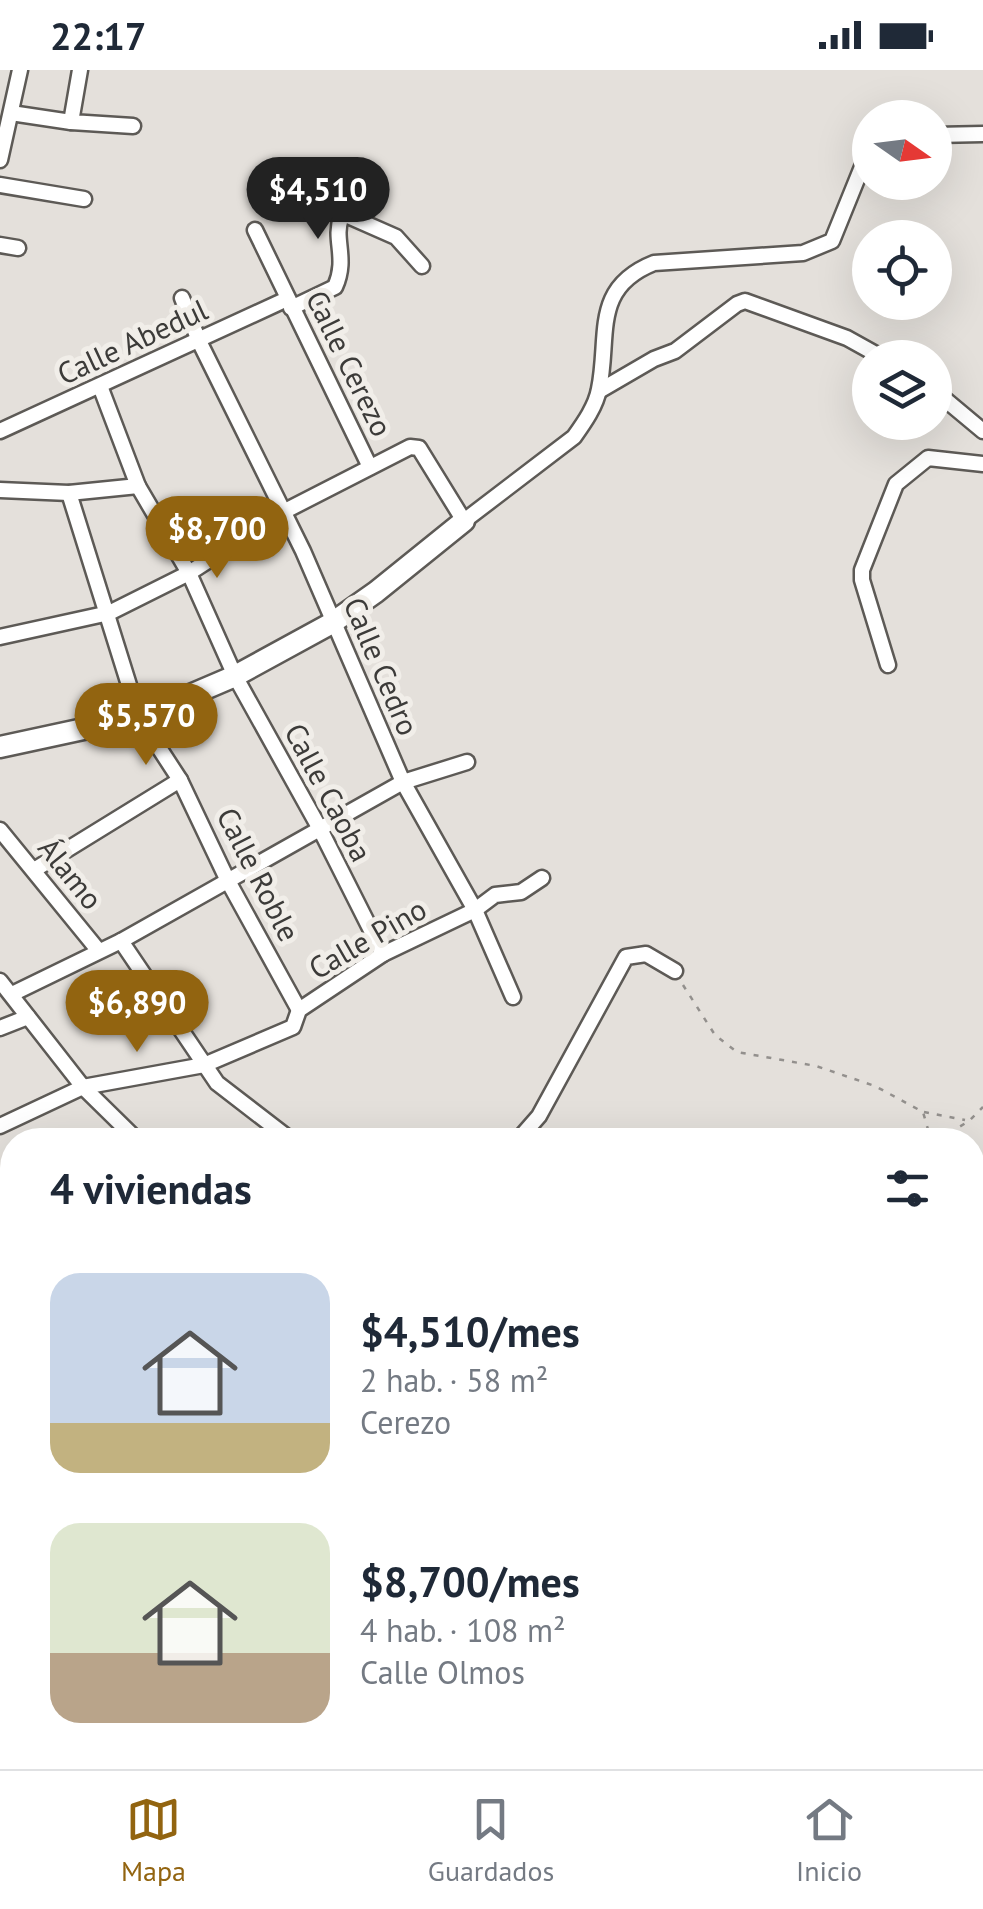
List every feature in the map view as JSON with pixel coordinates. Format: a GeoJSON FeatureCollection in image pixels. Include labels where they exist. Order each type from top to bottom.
{"type":"FeatureCollection","features":[{"type":"Feature","properties":{"kind":"street"},"geometry":{"type":"LineString","coordinates":[[0,155],[20,70]]}},
{"type":"Feature","properties":{"kind":"street"},"geometry":{"type":"LineString","coordinates":[[71,122],[80,70]]}},
{"type":"Feature","properties":{"kind":"street"},"geometry":{"type":"LineString","coordinates":[[11,112],[71,122],[133,126]]}},
{"type":"Feature","properties":{"kind":"street"},"geometry":{"type":"LineString","coordinates":[[952,135],[983,134]]}},
{"type":"Feature","properties":{"kind":"street"},"geometry":{"type":"LineString","coordinates":[[0,185],[84,200]]}},
{"type":"Feature","properties":{"kind":"street"},"geometry":{"type":"LineString","coordinates":[[0,747],[139,717],[235,676],[332,623],[574,438],[599,391],[609,308],[619,284],[634,271],[654,264],[803,253],[822,247],[836,233],[852,192]]}},
{"type":"Feature","properties":{"kind":"street","name":"Calle Abedul"},"geometry":{"type":"LineString","coordinates":[[0,431],[199,341],[335,287],[342,268],[338,226],[346,215],[396,237],[422,266]]}},
{"type":"Feature","properties":{"kind":"street","name":"Calle Cerezo"},"geometry":{"type":"LineString","coordinates":[[254,230],[370,467]]}},
{"type":"Feature","properties":{"kind":"street"},"geometry":{"type":"LineString","coordinates":[[0,245],[18,248]]}},
{"type":"Feature","properties":{"kind":"street","name":"Calle Cedro"},"geometry":{"type":"LineString","coordinates":[[182,298],[199,341],[285,512],[402,782],[475,910],[514,997]]}},
{"type":"Feature","properties":{"kind":"street"},"geometry":{"type":"LineString","coordinates":[[599,391],[654,359],[676,351],[745,301],[852,341]]}},
{"type":"Feature","properties":{"kind":"street","name":"Calle Caoba"},"geometry":{"type":"LineString","coordinates":[[100,386],[138,486],[189,572],[235,676],[320,829],[383,954]]}},
{"type":"Feature","properties":{"kind":"street"},"geometry":{"type":"LineString","coordinates":[[952,405],[983,431]]}},
{"type":"Feature","properties":{"kind":"street"},"geometry":{"type":"LineString","coordinates":[[1,633],[108,613],[189,572],[285,512],[415,446],[464,521]]}},
{"type":"Feature","properties":{"kind":"street"},"geometry":{"type":"LineString","coordinates":[[888,665],[862,570],[896,484],[928,458],[983,464]]}},
{"type":"Feature","properties":{"kind":"street"},"geometry":{"type":"LineString","coordinates":[[0,490],[69,494],[138,486]]}},
{"type":"Feature","properties":{"kind":"street","name":"Calle Roble"},"geometry":{"type":"LineString","coordinates":[[69,494],[139,717],[180,780],[228,881],[299,1010]]}},
{"type":"Feature","properties":{"kind":"street"},"geometry":{"type":"LineString","coordinates":[[12,994],[121,941],[402,782],[467,762]]}},
{"type":"Feature","properties":{"kind":"street"},"geometry":{"type":"LineString","coordinates":[[34,870],[180,780]]}},
{"type":"Feature","properties":{"kind":"street","name":"Álamo"},"geometry":{"type":"LineString","coordinates":[[0,830],[98,950]]}},
{"type":"Feature","properties":{"kind":"street","name":"Calle Pino"},"geometry":{"type":"LineString","coordinates":[[0,1126],[83,1087],[204,1065],[292,1027],[299,1010],[383,954],[475,910],[495,894],[520,892],[542,878]]}},
{"type":"Feature","properties":{"kind":"street","name":"Álamo"},"geometry":{"type":"LineString","coordinates":[[121,941],[216,1083],[275,1128]]}},
{"type":"Feature","properties":{"kind":"street"},"geometry":{"type":"LineString","coordinates":[[529,1128],[540,1116],[626,957],[646,954],[674,971]]}},
{"type":"Feature","properties":{"kind":"street"},"geometry":{"type":"LineString","coordinates":[[0,981],[83,1087],[125,1128]]}},
{"type":"Feature","properties":{"kind":"street"},"geometry":{"type":"LineString","coordinates":[[0,1028],[28,1018]]}},
{"type":"Feature","properties":{"kind":"path"},"geometry":{"type":"LineString","coordinates":[[674,971],[725,1046],[737,1052],[816,1066],[874,1086],[923,1112],[968,1121]]}},
{"type":"Feature","properties":{"kind":"path"},"geometry":{"type":"LineString","coordinates":[[957,1128],[983,1107]]}},
{"type":"Feature","properties":{"kind":"path"},"geometry":{"type":"LineString","coordinates":[[923,1112],[928,1128]]}}]}
